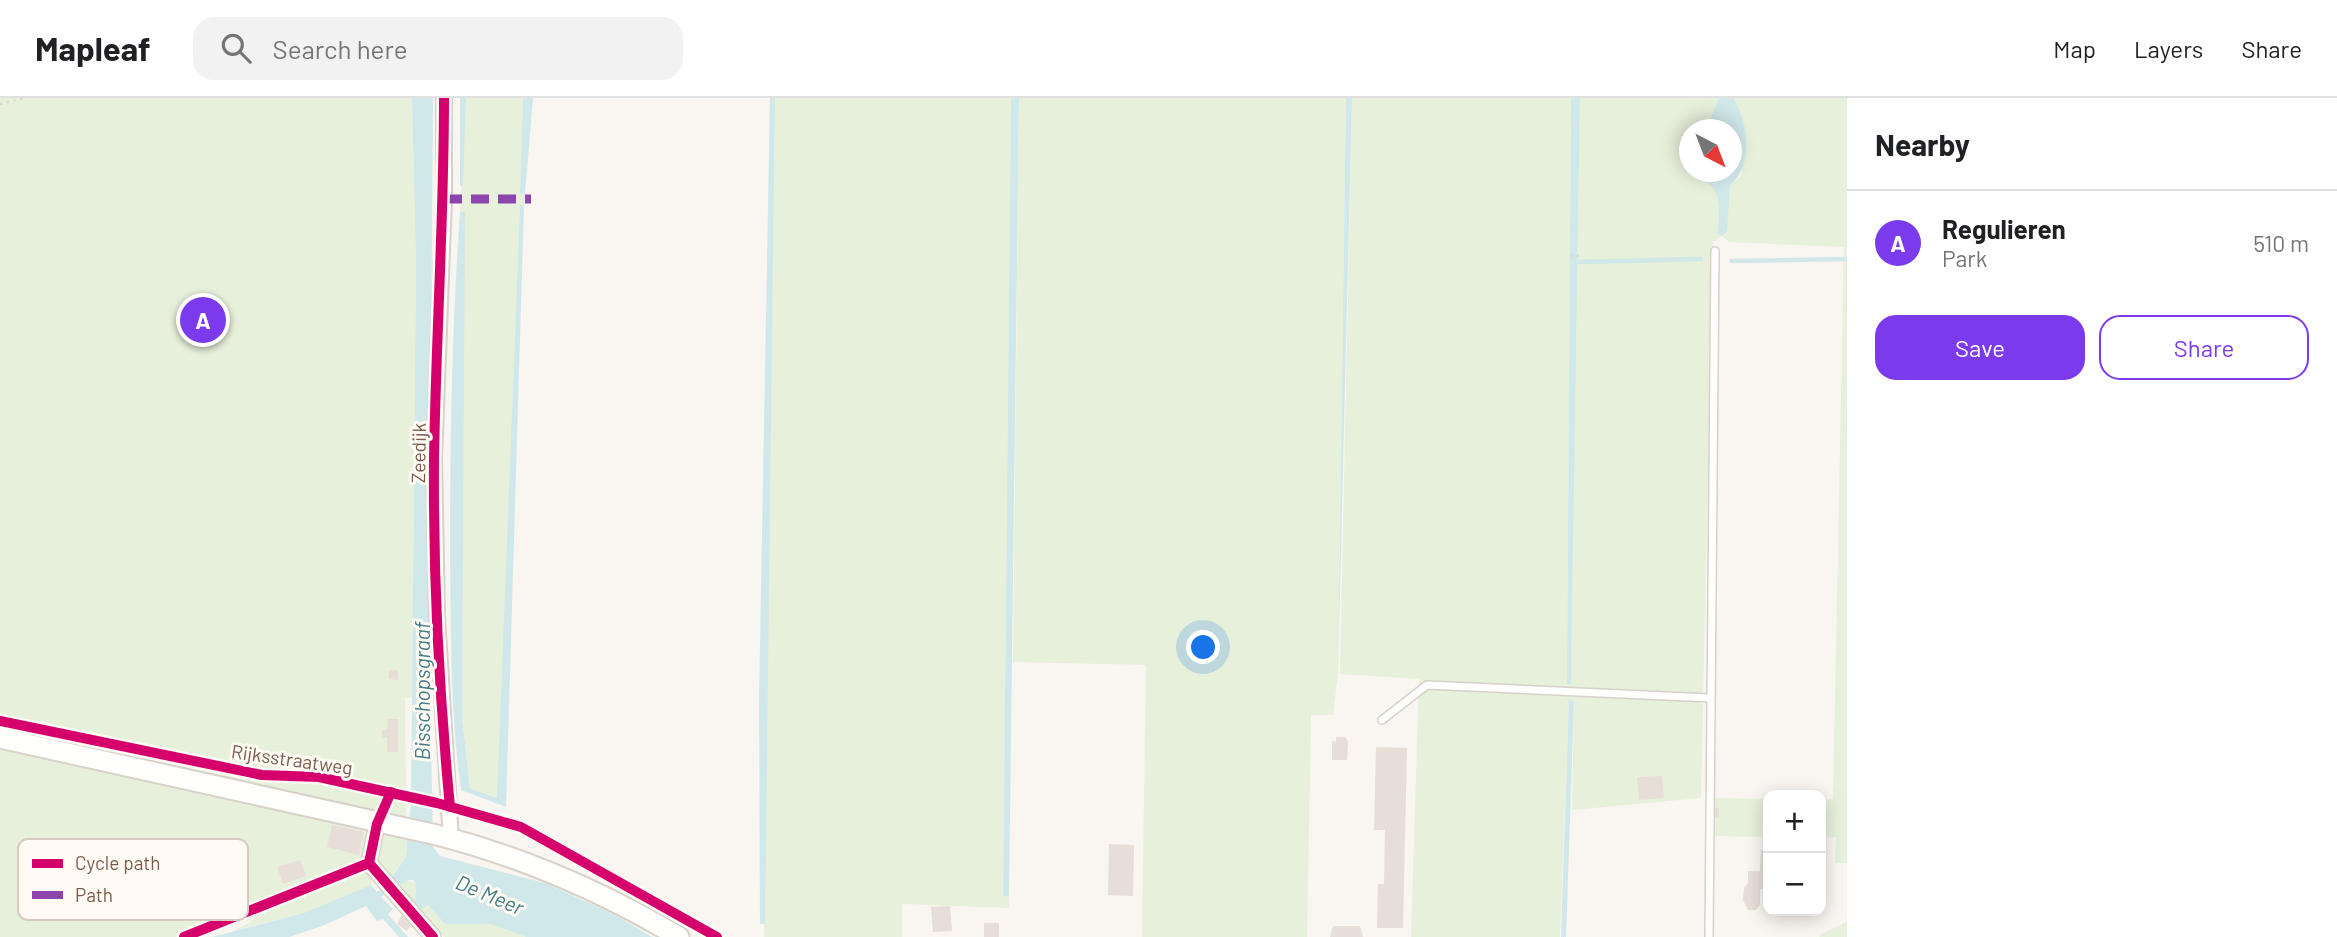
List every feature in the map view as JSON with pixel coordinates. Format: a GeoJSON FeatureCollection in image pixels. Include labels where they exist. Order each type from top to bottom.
{"type":"FeatureCollection","features":[{"type":"Feature","properties":{"kind":"main road","name":"Rijksstraatweg"},"geometry":{"type":"LineString","coordinates":[[0,738],[377,824],[402,827],[494,851],[570,879],[679,937]]}},
{"type":"Feature","properties":{"kind":"street","name":"Zeedijk"},"geometry":{"type":"LineString","coordinates":[[444,98],[444,199],[434,459],[444,837]]}},
{"type":"Feature","properties":{"kind":"street"},"geometry":{"type":"LineString","coordinates":[[377,824],[369,863],[433,937]]}},
{"type":"Feature","properties":{"kind":"lane"},"geometry":{"type":"LineString","coordinates":[[1709,937],[1715,251]]}},
{"type":"Feature","properties":{"kind":"lane"},"geometry":{"type":"LineString","coordinates":[[1382,720],[1427,685],[1710,698]]}},
{"type":"Feature","properties":{"kind":"path"},"geometry":{"type":"LineString","coordinates":[[0,104],[23,98]]}},
{"type":"Feature","properties":{"kind":"path"},"geometry":{"type":"LineString","coordinates":[[1570,256],[1581,256]]}},
{"type":"Feature","properties":{"kind":"green space"},"geometry":{"type":"Polygon","coordinates":[[[0,98],[412,98],[416,264],[412,697],[405,698],[406,817],[402,838],[407,840],[406,857],[390,879],[386,872],[372,881],[371,885],[304,913],[234,931],[258,917],[200,937],[0,937],[0,98]]]}},
{"type":"Feature","properties":{"kind":"green space"},"geometry":{"type":"Polygon","coordinates":[[[466,98],[523,98],[520,193],[525,194],[524,206],[520,206],[498,798],[470,788],[462,716],[464,212],[460,212],[466,98]]]}},
{"type":"Feature","properties":{"kind":"green space"},"geometry":{"type":"Polygon","coordinates":[[[775,98],[1011,98],[1003,896],[1009,897],[1009,908],[902,904],[902,937],[764,937],[775,98]]]}},
{"type":"Feature","properties":{"kind":"green space"},"geometry":{"type":"Polygon","coordinates":[[[1019,98],[1346,98],[1338,674],[1333,715],[1311,715],[1307,937],[1142,937],[1146,665],[1013,662],[1019,98]]]}},
{"type":"Feature","properties":{"kind":"green space"},"geometry":{"type":"Polygon","coordinates":[[[1352,98],[1571,98],[1567,684],[1571,684],[1580,98],[1719,98],[1710,119],[1679,119],[1679,182],[1706,182],[1715,191],[1719,204],[1718,234],[1730,186],[1734,182],[1742,182],[1742,119],[1735,119],[1733,98],[1847,98],[1847,863],[1835,863],[1836,837],[1826,837],[1826,800],[1833,799],[1844,247],[1729,242],[1722,236],[1713,242],[1701,798],[1572,810],[1574,702],[1569,701],[1560,937],[1411,937],[1419,679],[1340,674],[1352,98]]]}},
{"type":"Feature","properties":{"kind":"green space"},"geometry":{"type":"Polygon","coordinates":[[[1715,798],[1763,799],[1763,837],[1715,836],[1715,798]]]}},
{"type":"Feature","properties":{"kind":"green space"},"geometry":{"type":"Polygon","coordinates":[[[407,880],[416,884],[415,903],[419,908],[428,905],[445,924],[491,924],[526,937],[444,937],[397,888],[407,880]]]}},
{"type":"Feature","properties":{"kind":"green space"},"geometry":{"type":"Polygon","coordinates":[[[1847,922],[1847,937],[1819,937],[1821,934],[1847,922]]]}},
{"type":"Feature","properties":{"kind":"water"},"geometry":{"type":"Polygon","coordinates":[[[412,98],[433,98],[429,631],[433,847],[440,856],[545,883],[615,915],[652,937],[526,937],[491,924],[445,924],[428,905],[420,909],[415,903],[416,884],[413,880],[407,880],[397,888],[390,880],[406,857],[411,801],[416,264],[412,98]]]}},
{"type":"Feature","properties":{"kind":"water"},"geometry":{"type":"Polygon","coordinates":[[[460,98],[466,98],[463,185],[460,186],[460,98]]]}},
{"type":"Feature","properties":{"kind":"water"},"geometry":{"type":"Polygon","coordinates":[[[523,98],[533,98],[525,194],[520,193],[523,98]]]}},
{"type":"Feature","properties":{"kind":"water"},"geometry":{"type":"Polygon","coordinates":[[[770,98],[775,98],[765,924],[760,924],[759,700],[770,98]]]}},
{"type":"Feature","properties":{"kind":"water"},"geometry":{"type":"Polygon","coordinates":[[[1011,98],[1019,98],[1009,897],[1003,896],[1011,98]]]}},
{"type":"Feature","properties":{"kind":"water"},"geometry":{"type":"Polygon","coordinates":[[[1346,98],[1352,98],[1338,674],[1346,98]]]}},
{"type":"Feature","properties":{"kind":"water"},"geometry":{"type":"Polygon","coordinates":[[[1571,98],[1580,98],[1571,684],[1567,684],[1571,98]]]}},
{"type":"Feature","properties":{"kind":"water"},"geometry":{"type":"Polygon","coordinates":[[[1719,98],[1733,98],[1743,119],[1745,131],[1746,155],[1742,168],[1742,119],[1710,119],[1719,98]]]}},
{"type":"Feature","properties":{"kind":"water"},"geometry":{"type":"Polygon","coordinates":[[[1706,182],[1734,182],[1730,186],[1727,231],[1722,236],[1718,234],[1717,198],[1706,182]]]}},
{"type":"Feature","properties":{"kind":"water"},"geometry":{"type":"Polygon","coordinates":[[[520,205],[524,206],[506,807],[461,790],[451,642],[452,382],[460,212],[465,212],[462,716],[470,788],[497,798],[520,205]]]}},
{"type":"Feature","properties":{"kind":"water"},"geometry":{"type":"Polygon","coordinates":[[[1569,700],[1574,701],[1566,937],[1561,937],[1569,700]]]}},
{"type":"Feature","properties":{"kind":"water"},"geometry":{"type":"Polygon","coordinates":[[[371,885],[377,892],[383,887],[387,892],[381,897],[393,909],[388,914],[408,937],[399,937],[383,919],[377,921],[366,906],[322,926],[289,937],[212,937],[304,913],[371,885]]]}},
{"type":"Feature","properties":{"kind":"building"},"geometry":{"type":"Polygon","coordinates":[[[389,670],[398,670],[398,680],[389,679],[389,670]]]}},
{"type":"Feature","properties":{"kind":"building"},"geometry":{"type":"Polygon","coordinates":[[[388,719],[398,719],[398,752],[387,752],[387,737],[382,737],[382,730],[387,730],[388,719]]]}},
{"type":"Feature","properties":{"kind":"building"},"geometry":{"type":"Polygon","coordinates":[[[1336,737],[1345,737],[1348,742],[1347,760],[1332,760],[1332,741],[1336,742],[1336,737]]]}},
{"type":"Feature","properties":{"kind":"building"},"geometry":{"type":"Polygon","coordinates":[[[1376,747],[1407,748],[1403,928],[1377,928],[1378,884],[1384,884],[1385,830],[1374,830],[1376,747]]]}},
{"type":"Feature","properties":{"kind":"building"},"geometry":{"type":"Polygon","coordinates":[[[1662,776],[1664,798],[1639,800],[1637,777],[1662,776]]]}},
{"type":"Feature","properties":{"kind":"building"},"geometry":{"type":"Polygon","coordinates":[[[1713,808],[1719,808],[1719,818],[1713,818],[1713,808]]]}},
{"type":"Feature","properties":{"kind":"building"},"geometry":{"type":"Polygon","coordinates":[[[332,825],[364,832],[359,855],[327,847],[332,825]]]}},
{"type":"Feature","properties":{"kind":"building"},"geometry":{"type":"Polygon","coordinates":[[[1109,844],[1134,845],[1133,896],[1108,895],[1109,844]]]}},
{"type":"Feature","properties":{"kind":"building"},"geometry":{"type":"Polygon","coordinates":[[[1763,850],[1763,889],[1760,889],[1760,905],[1756,910],[1748,910],[1743,900],[1748,871],[1760,871],[1763,850]]]}},
{"type":"Feature","properties":{"kind":"building"},"geometry":{"type":"Polygon","coordinates":[[[300,860],[306,876],[283,884],[277,867],[300,860]]]}},
{"type":"Feature","properties":{"kind":"building"},"geometry":{"type":"Polygon","coordinates":[[[950,906],[952,931],[933,932],[931,907],[950,906]]]}},
{"type":"Feature","properties":{"kind":"building"},"geometry":{"type":"Polygon","coordinates":[[[402,915],[413,923],[407,931],[397,924],[402,915]]]}},
{"type":"Feature","properties":{"kind":"building"},"geometry":{"type":"Polygon","coordinates":[[[984,923],[999,923],[999,937],[984,937],[984,923]]]}},
{"type":"Feature","properties":{"kind":"building"},"geometry":{"type":"Polygon","coordinates":[[[1333,926],[1360,926],[1363,937],[1330,937],[1333,926]]]}},
{"type":"Feature","properties":{"kind":"waterway"},"geometry":{"type":"LineString","coordinates":[[1579,262],[1701,259]]}},
{"type":"Feature","properties":{"kind":"waterway"},"geometry":{"type":"LineString","coordinates":[[1732,261],[1847,259]]}},
{"type":"Feature","properties":{"kind":"marked path"},"geometry":{"type":"LineString","coordinates":[[444,199],[531,199]]}},
{"type":"Feature","properties":{"kind":"cycle path"},"geometry":{"type":"LineString","coordinates":[[444,98],[434,502],[437,633],[450,807]]}},
{"type":"Feature","properties":{"kind":"cycle path"},"geometry":{"type":"LineString","coordinates":[[0,721],[262,775],[319,777],[437,803],[521,827],[717,937]]}},
{"type":"Feature","properties":{"kind":"cycle path"},"geometry":{"type":"LineString","coordinates":[[391,792],[377,824],[369,863],[433,937]]}},
{"type":"Feature","properties":{"kind":"cycle path"},"geometry":{"type":"LineString","coordinates":[[248,911],[369,863]]}},
{"type":"Feature","properties":{"kind":"cycle path"},"geometry":{"type":"LineString","coordinates":[[184,937],[226,920]]}},
{"type":"Feature","properties":{"kind":"place","name":"Regulieren"},"geometry":{"type":"Point","coordinates":[203,320]}},
{"type":"Feature","properties":{"kind":"water label","name":"Bisschopsgraaf"},"geometry":{"type":"Point","coordinates":[421,691]}},
{"type":"Feature","properties":{"kind":"water label","name":"De Meer"},"geometry":{"type":"Point","coordinates":[490,894]}}]}
